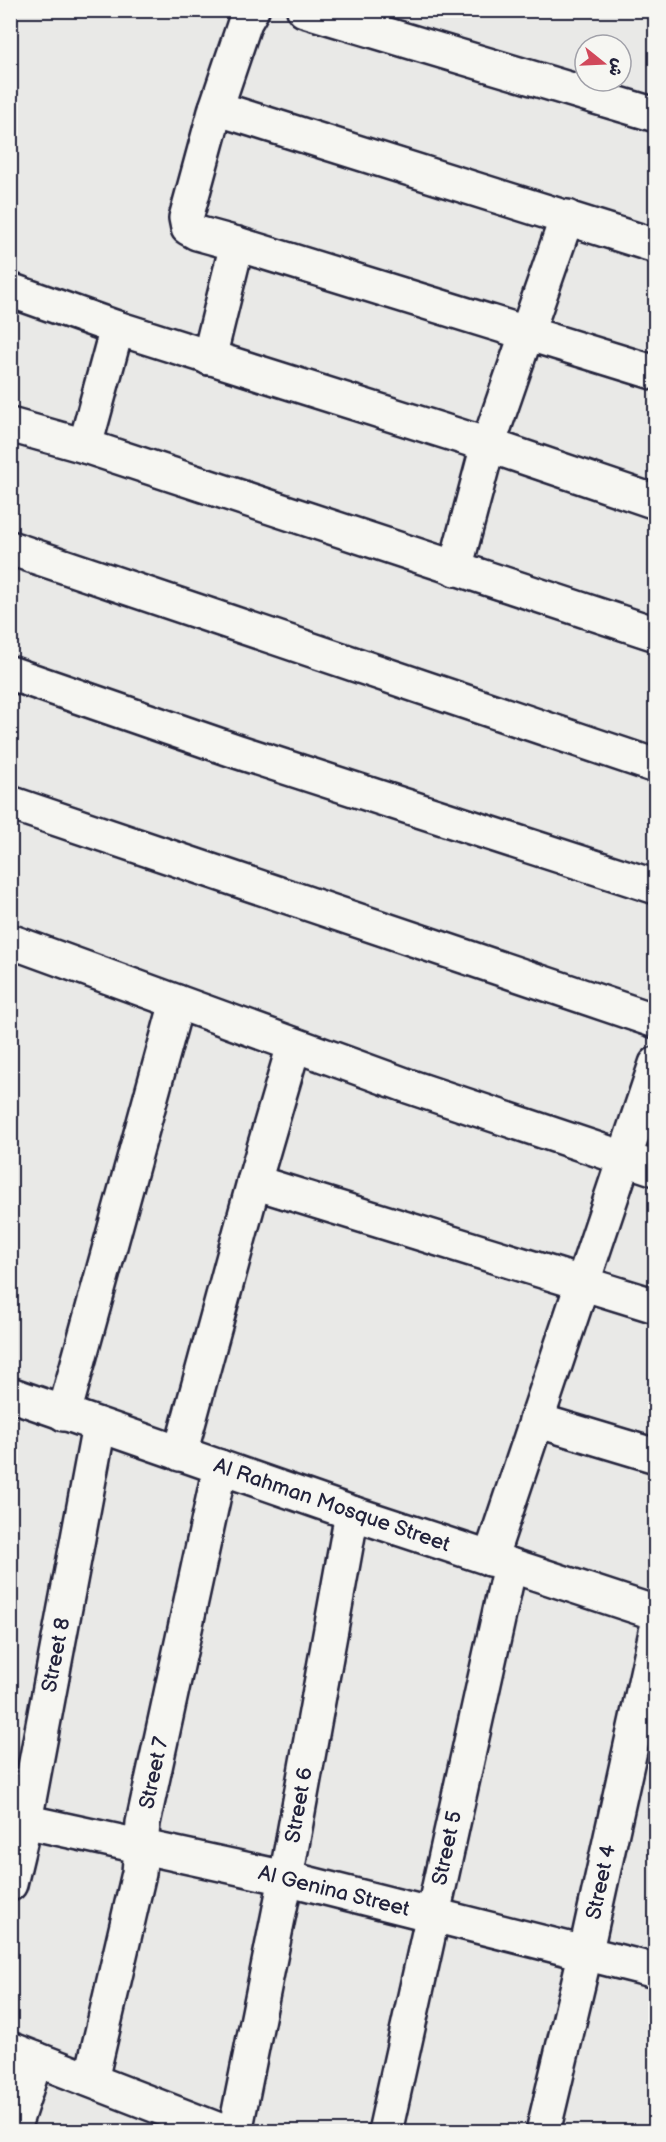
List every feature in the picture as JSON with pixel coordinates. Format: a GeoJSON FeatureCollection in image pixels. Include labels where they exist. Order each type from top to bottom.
{"type":"FeatureCollection","features":[{"type":"Feature","properties":{"kind":"street"},"geometry":{"type":"LineString","coordinates":[[252,10],[245,22],[216,108],[186,218],[188,228],[197,233],[656,373]]}},
{"type":"Feature","properties":{"kind":"street"},"geometry":{"type":"LineString","coordinates":[[304,10],[656,115]]}},
{"type":"Feature","properties":{"kind":"street"},"geometry":{"type":"LineString","coordinates":[[216,108],[656,246]]}},
{"type":"Feature","properties":{"kind":"street"},"geometry":{"type":"LineString","coordinates":[[455,569],[488,445],[567,217]]}},
{"type":"Feature","properties":{"kind":"street"},"geometry":{"type":"LineString","coordinates":[[209,358],[237,244]]}},
{"type":"Feature","properties":{"kind":"street"},"geometry":{"type":"LineString","coordinates":[[10,290],[117,328],[488,445],[656,502]]}},
{"type":"Feature","properties":{"kind":"street"},"geometry":{"type":"LineString","coordinates":[[85,446],[117,328]]}},
{"type":"Feature","properties":{"kind":"street"},"geometry":{"type":"LineString","coordinates":[[10,425],[85,446],[656,634]]}},
{"type":"Feature","properties":{"kind":"street"},"geometry":{"type":"LineString","coordinates":[[10,548],[656,766]]}},
{"type":"Feature","properties":{"kind":"street"},"geometry":{"type":"LineString","coordinates":[[10,673],[248,755],[656,887]]}},
{"type":"Feature","properties":{"kind":"street"},"geometry":{"type":"LineString","coordinates":[[10,803],[656,1021]]}},
{"type":"Feature","properties":{"kind":"street"},"geometry":{"type":"LineString","coordinates":[[10,941],[408,1086],[656,1169]]}},
{"type":"Feature","properties":{"kind":"street"},"geometry":{"type":"LineString","coordinates":[[64,1414],[177,1002]]}},
{"type":"Feature","properties":{"kind":"street"},"geometry":{"type":"LineString","coordinates":[[180,1454],[294,1045]]}},
{"type":"Feature","properties":{"kind":"street","name":"Street 5"},"geometry":{"type":"LineString","coordinates":[[385,2132],[432,1916],[500,1562],[536,1420],[656,1064]]}},
{"type":"Feature","properties":{"kind":"street"},"geometry":{"type":"LineString","coordinates":[[254,1182],[656,1306]]}},
{"type":"Feature","properties":{"kind":"street","name":"Al Rahman Mosque Street"},"geometry":{"type":"LineString","coordinates":[[10,1394],[352,1513],[656,1613]]}},
{"type":"Feature","properties":{"kind":"street"},"geometry":{"type":"LineString","coordinates":[[536,1420],[656,1456]]}},
{"type":"Feature","properties":{"kind":"street","name":"Street 8"},"geometry":{"type":"LineString","coordinates":[[10,1884],[18,1819],[99,1426]]}},
{"type":"Feature","properties":{"kind":"street","name":"Street 7"},"geometry":{"type":"LineString","coordinates":[[92,2080],[139,1873],[143,1822],[220,1467]]}},
{"type":"Feature","properties":{"kind":"street","name":"Street 6"},"geometry":{"type":"LineString","coordinates":[[235,2132],[286,1878],[352,1513]]}},
{"type":"Feature","properties":{"kind":"street","name":"Street 4"},"geometry":{"type":"LineString","coordinates":[[543,2132],[585,1955],[656,1632]]}},
{"type":"Feature","properties":{"kind":"street","name":"Al Genina Street"},"geometry":{"type":"LineString","coordinates":[[18,1819],[286,1878],[656,1971]]}},
{"type":"Feature","properties":{"kind":"street"},"geometry":{"type":"LineString","coordinates":[[12,2132],[23,2054],[92,2080],[184,2124],[224,2132]]}}]}
